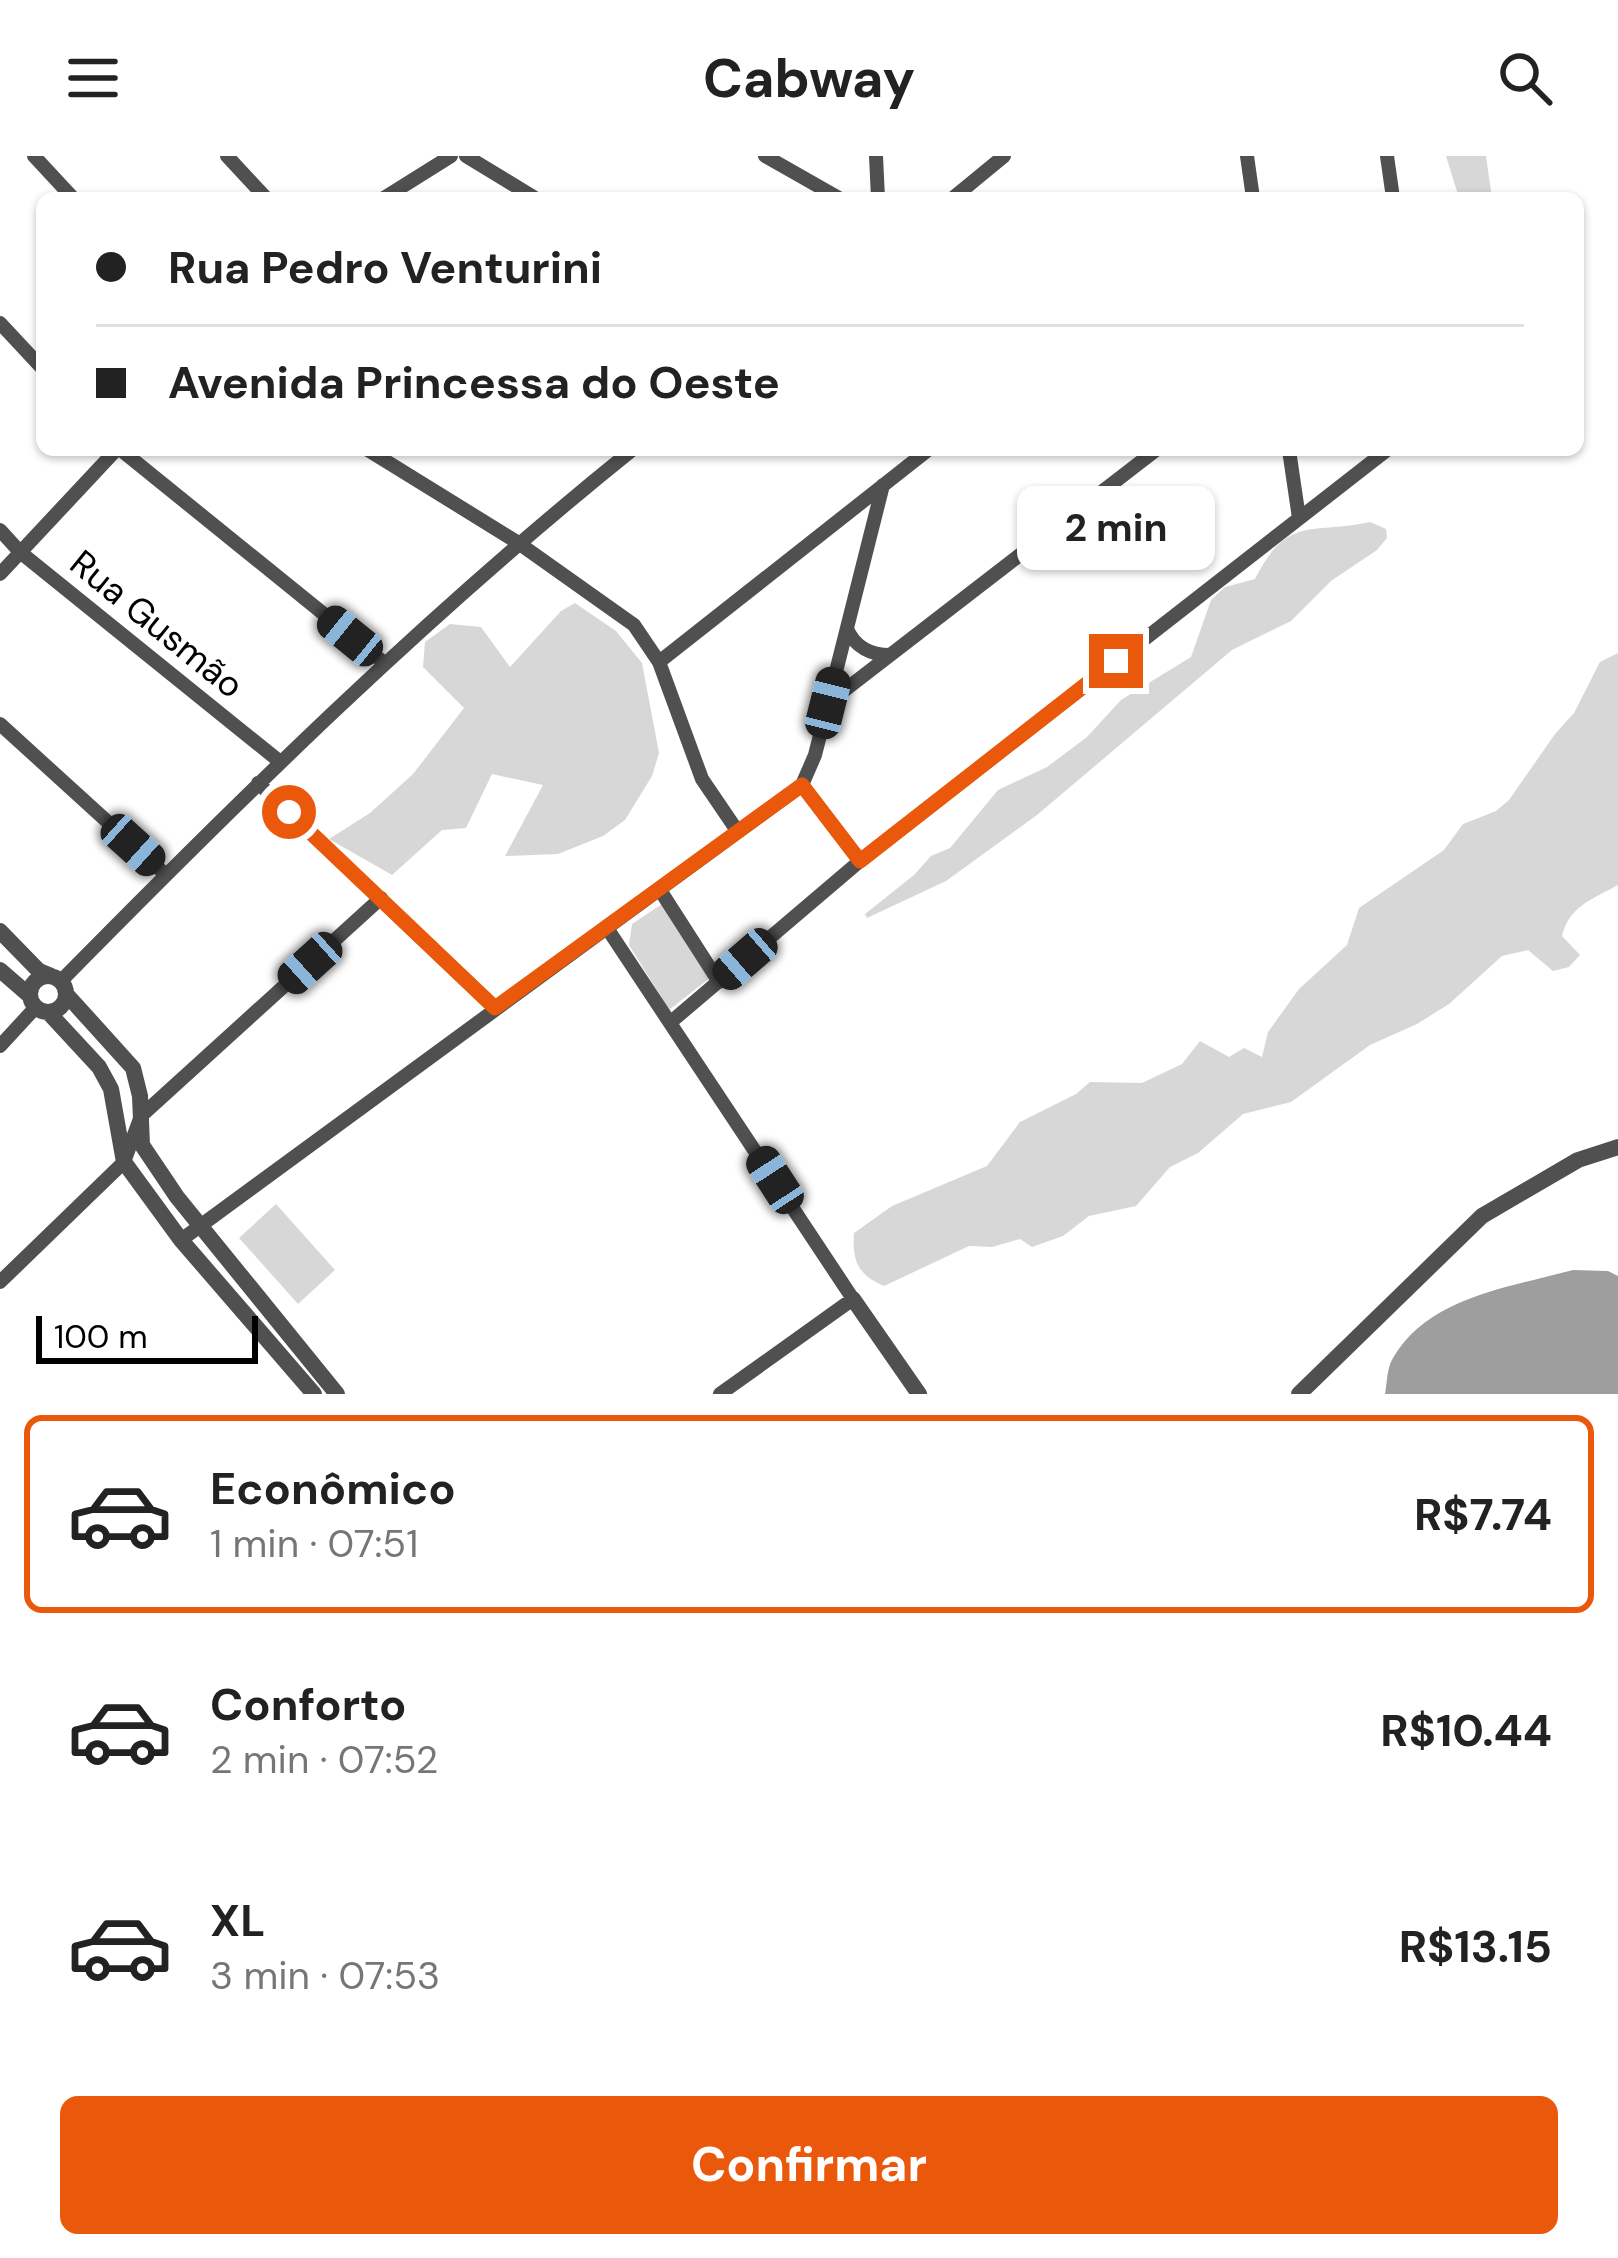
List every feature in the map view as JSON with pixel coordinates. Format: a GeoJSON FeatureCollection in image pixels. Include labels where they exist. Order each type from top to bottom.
{"type":"FeatureCollection","features":[{"type":"Feature","properties":{"kind":"street"},"geometry":{"type":"LineString","coordinates":[[34,156],[67,192]]}},
{"type":"Feature","properties":{"kind":"street"},"geometry":{"type":"LineString","coordinates":[[227,156],[260,192]]}},
{"type":"Feature","properties":{"kind":"street"},"geometry":{"type":"LineString","coordinates":[[394,192],[452,156]]}},
{"type":"Feature","properties":{"kind":"street"},"geometry":{"type":"LineString","coordinates":[[466,156],[525,192]]}},
{"type":"Feature","properties":{"kind":"street"},"geometry":{"type":"LineString","coordinates":[[765,156],[828,192]]}},
{"type":"Feature","properties":{"kind":"street"},"geometry":{"type":"LineString","coordinates":[[876,156],[878,192]]}},
{"type":"Feature","properties":{"kind":"street"},"geometry":{"type":"LineString","coordinates":[[959,192],[1004,156]]}},
{"type":"Feature","properties":{"kind":"street"},"geometry":{"type":"LineString","coordinates":[[1247,156],[1251,192]]}},
{"type":"Feature","properties":{"kind":"street"},"geometry":{"type":"LineString","coordinates":[[1387,156],[1392,192]]}},
{"type":"Feature","properties":{"kind":"street"},"geometry":{"type":"LineString","coordinates":[[0,323],[36,362]]}},
{"type":"Feature","properties":{"kind":"street"},"geometry":{"type":"LineString","coordinates":[[0,574],[113,456]]}},
{"type":"Feature","properties":{"kind":"street"},"geometry":{"type":"LineString","coordinates":[[126,456],[383,662]]}},
{"type":"Feature","properties":{"kind":"street"},"geometry":{"type":"LineString","coordinates":[[378,456],[518,542],[634,625],[659,662],[702,778],[738,832]]}},
{"type":"Feature","properties":{"kind":"street"},"geometry":{"type":"LineString","coordinates":[[60,984],[383,662],[518,542],[625,456]]}},
{"type":"Feature","properties":{"kind":"street"},"geometry":{"type":"LineString","coordinates":[[659,662],[920,456]]}},
{"type":"Feature","properties":{"kind":"street"},"geometry":{"type":"LineString","coordinates":[[828,703],[1148,456]]}},
{"type":"Feature","properties":{"kind":"street"},"geometry":{"type":"LineString","coordinates":[[1290,456],[1299,518]]}},
{"type":"Feature","properties":{"kind":"street"},"geometry":{"type":"LineString","coordinates":[[672,1021],[860,861],[1379,456]]}},
{"type":"Feature","properties":{"kind":"street"},"geometry":{"type":"LineString","coordinates":[[181,1240],[802,785],[828,703],[883,485]]}},
{"type":"Feature","properties":{"kind":"street","name":"Rua Gusmão"},"geometry":{"type":"LineString","coordinates":[[0,530],[20,552],[279,761]]}},
{"type":"Feature","properties":{"kind":"street"},"geometry":{"type":"LineString","coordinates":[[847,629],[860,646],[876,655],[890,655]]}},
{"type":"Feature","properties":{"kind":"street"},"geometry":{"type":"LineString","coordinates":[[0,724],[166,875]]}},
{"type":"Feature","properties":{"kind":"street"},"geometry":{"type":"LineString","coordinates":[[258,783],[495,1008]]}},
{"type":"Feature","properties":{"kind":"street"},"geometry":{"type":"LineString","coordinates":[[802,785],[860,861]]}},
{"type":"Feature","properties":{"kind":"street"},"geometry":{"type":"LineString","coordinates":[[660,890],[719,982]]}},
{"type":"Feature","properties":{"kind":"street"},"geometry":{"type":"LineString","coordinates":[[0,1282],[124,1162],[141,1116],[381,898]]}},
{"type":"Feature","properties":{"kind":"street"},"geometry":{"type":"LineString","coordinates":[[608,928],[919,1394]]}},
{"type":"Feature","properties":{"kind":"street"},"geometry":{"type":"LineString","coordinates":[[0,931],[60,984],[133,1068],[142,1145],[200,1226],[337,1394]]}},
{"type":"Feature","properties":{"kind":"street"},"geometry":{"type":"LineString","coordinates":[[0,970],[99,1067],[111,1089],[124,1162],[181,1240],[314,1394]]}},
{"type":"Feature","properties":{"kind":"street"},"geometry":{"type":"LineString","coordinates":[[0,1046],[38,1005],[37,980],[60,984]]}},
{"type":"Feature","properties":{"kind":"street"},"geometry":{"type":"LineString","coordinates":[[38,1005],[63,1006],[60,984]]}},
{"type":"Feature","properties":{"kind":"street"},"geometry":{"type":"LineString","coordinates":[[1299,1394],[1482,1216],[1578,1160],[1618,1147]]}},
{"type":"Feature","properties":{"kind":"street"},"geometry":{"type":"LineString","coordinates":[[720,1394],[853,1299]]}},
{"type":"Feature","properties":{"kind":"street"},"geometry":{"type":"LineString","coordinates":[[736,1394],[743,1379]]}},
{"type":"Feature","properties":{"kind":"shaded area"},"geometry":{"type":"Polygon","coordinates":[[[1446,156],[1486,156],[1491,192],[1457,192],[1446,156]]]}},
{"type":"Feature","properties":{"kind":"shaded area"},"geometry":{"type":"Polygon","coordinates":[[[1370,522],[1386,529],[1387,538],[1331,581],[1291,621],[1232,650],[1037,815],[946,881],[867,918],[865,914],[931,856],[950,848],[998,790],[1047,767],[1087,737],[1121,700],[1191,657],[1211,600],[1225,587],[1255,579],[1279,544],[1303,531],[1370,522]]]}},
{"type":"Feature","properties":{"kind":"shaded area"},"geometry":{"type":"Polygon","coordinates":[[[575,603],[616,631],[642,663],[659,753],[652,776],[625,820],[603,836],[558,854],[505,856],[543,785],[492,774],[466,828],[442,830],[392,875],[329,839],[370,813],[413,774],[464,708],[423,667],[425,642],[450,624],[481,627],[510,667],[561,611],[575,603]]]}},
{"type":"Feature","properties":{"kind":"shaded area"},"geometry":{"type":"Polygon","coordinates":[[[1618,653],[1618,885],[1583,904],[1570,917],[1562,936],[1580,955],[1569,967],[1553,971],[1528,950],[1502,956],[1449,1004],[1370,1045],[1291,1102],[1243,1114],[1198,1153],[1170,1167],[1136,1206],[1089,1216],[1063,1236],[1032,1247],[1020,1239],[992,1247],[969,1246],[884,1286],[863,1272],[854,1252],[854,1233],[892,1206],[987,1166],[1020,1122],[1090,1082],[1142,1083],[1182,1064],[1200,1041],[1229,1057],[1244,1048],[1262,1057],[1268,1032],[1299,989],[1347,945],[1359,908],[1444,850],[1463,824],[1496,811],[1509,800],[1574,713],[1600,662],[1618,653]]]}},
{"type":"Feature","properties":{"kind":"shaded area"},"geometry":{"type":"Polygon","coordinates":[[[662,904],[711,977],[669,1010],[629,945],[632,924],[662,904]]]}},
{"type":"Feature","properties":{"kind":"shaded area"},"geometry":{"type":"Polygon","coordinates":[[[276,1204],[335,1270],[298,1304],[239,1238],[276,1204]]]}},
{"type":"Feature","properties":{"kind":"shaded area"},"geometry":{"type":"Polygon","coordinates":[[[1573,1270],[1608,1271],[1618,1276],[1618,1394],[1385,1394],[1393,1358],[1427,1321],[1498,1289],[1573,1270]]]}},
{"type":"Feature","properties":{"kind":"route"},"geometry":{"type":"LineString","coordinates":[[289,812],[495,1008],[802,785],[860,861],[1116,661]]}}]}
